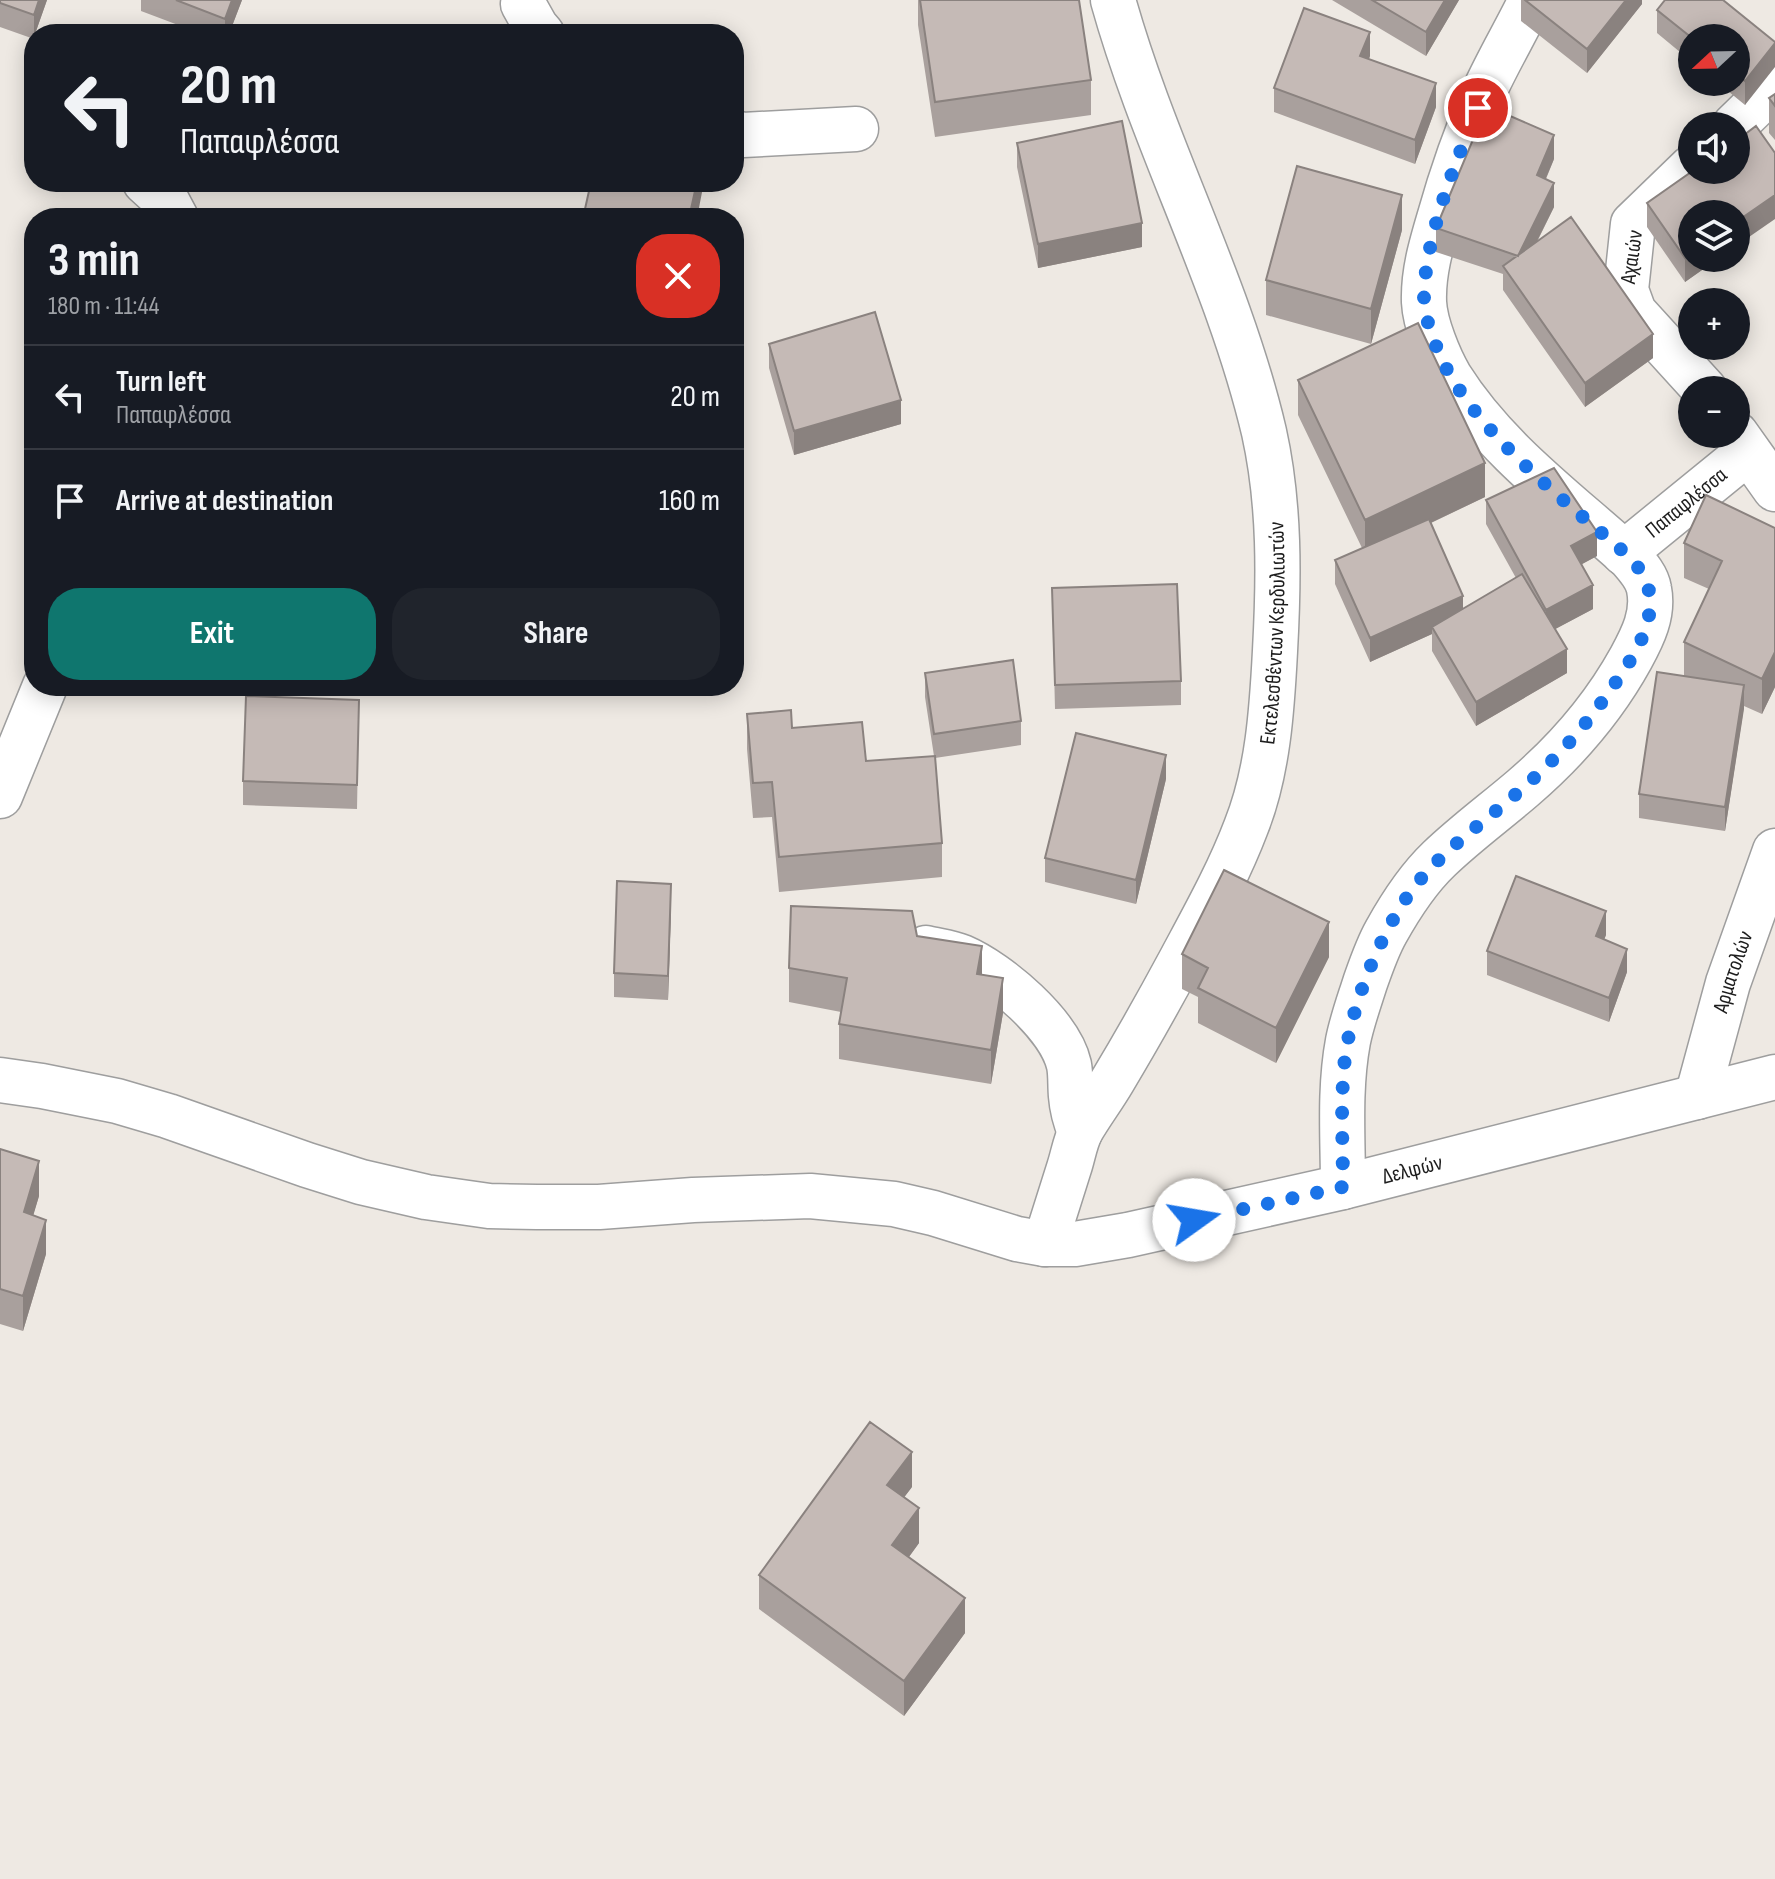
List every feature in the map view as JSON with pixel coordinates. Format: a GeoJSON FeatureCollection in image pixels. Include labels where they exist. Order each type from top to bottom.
{"type":"FeatureCollection","features":[{"type":"Feature","properties":{"kind":"street","name":"Εκτελεσθέντων Κερδυλιωτών"},"geometry":{"type":"LineString","coordinates":[[1045,1244],[1080,1132],[1113,1080],[1212,903],[1248,823],[1266,747],[1279,587],[1272,476],[1264,432],[1234,328],[1141,88],[1113,0]]}},
{"type":"Feature","properties":{"kind":"street","name":"Παπαφλέσσα"},"geometry":{"type":"LineString","coordinates":[[1343,1187],[1343,1087],[1347,1048],[1355,1012],[1383,937],[1423,876],[1526,785],[1594,714],[1625,669],[1649,618],[1647,582],[1635,564],[1520,460],[1475,411],[1445,367],[1425,309],[1427,263],[1459,157],[1491,78],[1531,0]]}},
{"type":"Feature","properties":{"kind":"street"},"geometry":{"type":"LineString","coordinates":[[1748,112],[1775,86]]}},
{"type":"Feature","properties":{"kind":"street"},"geometry":{"type":"LineString","coordinates":[[744,135],[856,129]]}},
{"type":"Feature","properties":{"kind":"street","name":"Αχαιών"},"geometry":{"type":"LineString","coordinates":[[1678,181],[1633,224],[1626,290],[1634,312],[1692,376]]}},
{"type":"Feature","properties":{"kind":"street"},"geometry":{"type":"LineString","coordinates":[[156,192],[171,208]]}},
{"type":"Feature","properties":{"kind":"street","name":"Παπαφλέσσα"},"geometry":{"type":"LineString","coordinates":[[1624,553],[1737,448]]}},
{"type":"Feature","properties":{"kind":"street"},"geometry":{"type":"LineString","coordinates":[[1746,448],[1775,489]]}},
{"type":"Feature","properties":{"kind":"street"},"geometry":{"type":"LineString","coordinates":[[0,796],[41,696]]}},
{"type":"Feature","properties":{"kind":"street","name":"Αρματολών"},"geometry":{"type":"LineString","coordinates":[[1697,1097],[1728,983],[1775,851]]}},
{"type":"Feature","properties":{"kind":"street"},"geometry":{"type":"LineString","coordinates":[[890,945],[924,948],[961,957],[991,973],[1023,999],[1062,1047],[1069,1064],[1072,1110],[1080,1132]]}},
{"type":"Feature","properties":{"kind":"street","name":"Δελφών"},"geometry":{"type":"LineString","coordinates":[[0,1080],[117,1101],[361,1182],[438,1199],[489,1206],[599,1207],[810,1196],[894,1204],[997,1234],[1045,1244],[1075,1244],[1343,1187],[1775,1077]]}},
{"type":"Feature","properties":{"kind":"building"},"geometry":{"type":"Polygon","coordinates":[[[0,0],[39,0],[34,15],[0,3],[0,0]]]}},
{"type":"Feature","properties":{"kind":"building"},"geometry":{"type":"Polygon","coordinates":[[[176,0],[232,0],[225,19],[176,0]]]}},
{"type":"Feature","properties":{"kind":"building"},"geometry":{"type":"Polygon","coordinates":[[[920,0],[1079,0],[1091,80],[935,102],[920,0]]]}},
{"type":"Feature","properties":{"kind":"building"},"geometry":{"type":"Polygon","coordinates":[[[1372,0],[1445,0],[1426,32],[1372,0]]]}},
{"type":"Feature","properties":{"kind":"building"},"geometry":{"type":"Polygon","coordinates":[[[1525,0],[1626,0],[1587,49],[1525,0]]]}},
{"type":"Feature","properties":{"kind":"building"},"geometry":{"type":"Polygon","coordinates":[[[1665,0],[1723,0],[1775,43],[1750,75],[1750,24],[1678,24],[1678,27],[1657,10],[1665,0]]]}},
{"type":"Feature","properties":{"kind":"building"},"geometry":{"type":"Polygon","coordinates":[[[1304,8],[1370,32],[1360,56],[1436,83],[1415,140],[1274,88],[1304,8]]]}},
{"type":"Feature","properties":{"kind":"building"},"geometry":{"type":"Polygon","coordinates":[[[1487,106],[1554,135],[1537,175],[1554,183],[1518,256],[1436,228],[1487,106]]]}},
{"type":"Feature","properties":{"kind":"building"},"geometry":{"type":"Polygon","coordinates":[[[1122,121],[1142,223],[1038,244],[1017,143],[1122,121]]]}},
{"type":"Feature","properties":{"kind":"building"},"geometry":{"type":"Polygon","coordinates":[[[1756,126],[1775,153],[1775,195],[1750,212],[1750,200],[1678,200],[1678,248],[1647,203],[1678,181],[1678,184],[1750,184],[1750,130],[1756,126]]]}},
{"type":"Feature","properties":{"kind":"building"},"geometry":{"type":"Polygon","coordinates":[[[1297,166],[1402,195],[1371,309],[1266,280],[1297,166]]]}},
{"type":"Feature","properties":{"kind":"building"},"geometry":{"type":"Polygon","coordinates":[[[589,192],[695,192],[691,208],[585,208],[589,192]]]}},
{"type":"Feature","properties":{"kind":"building"},"geometry":{"type":"Polygon","coordinates":[[[1571,217],[1653,334],[1585,383],[1503,266],[1571,217]]]}},
{"type":"Feature","properties":{"kind":"building"},"geometry":{"type":"Polygon","coordinates":[[[875,312],[901,400],[794,431],[769,344],[875,312]]]}},
{"type":"Feature","properties":{"kind":"building"},"geometry":{"type":"Polygon","coordinates":[[[1418,323],[1485,463],[1365,520],[1298,380],[1418,323]]]}},
{"type":"Feature","properties":{"kind":"building"},"geometry":{"type":"Polygon","coordinates":[[[1554,468],[1597,532],[1571,546],[1593,585],[1546,610],[1486,500],[1554,468]]]}},
{"type":"Feature","properties":{"kind":"building"},"geometry":{"type":"Polygon","coordinates":[[[1706,495],[1775,528],[1775,652],[1762,679],[1684,642],[1722,561],[1684,543],[1706,495]]]}},
{"type":"Feature","properties":{"kind":"building"},"geometry":{"type":"Polygon","coordinates":[[[1429,519],[1463,596],[1370,638],[1335,560],[1429,519]]]}},
{"type":"Feature","properties":{"kind":"building"},"geometry":{"type":"Polygon","coordinates":[[[1522,574],[1567,649],[1476,702],[1432,627],[1522,574]]]}},
{"type":"Feature","properties":{"kind":"building"},"geometry":{"type":"Polygon","coordinates":[[[1177,584],[1181,681],[1055,685],[1052,588],[1177,584]]]}},
{"type":"Feature","properties":{"kind":"building"},"geometry":{"type":"Polygon","coordinates":[[[1013,660],[1021,721],[934,734],[925,673],[1013,660]]]}},
{"type":"Feature","properties":{"kind":"building"},"geometry":{"type":"Polygon","coordinates":[[[1657,672],[1744,685],[1725,807],[1639,794],[1657,672]]]}},
{"type":"Feature","properties":{"kind":"building"},"geometry":{"type":"Polygon","coordinates":[[[246,696],[359,700],[357,785],[243,781],[246,696]]]}},
{"type":"Feature","properties":{"kind":"building"},"geometry":{"type":"Polygon","coordinates":[[[791,710],[792,728],[862,722],[866,761],[935,756],[942,843],[779,857],[772,782],[753,783],[747,714],[791,710]]]}},
{"type":"Feature","properties":{"kind":"building"},"geometry":{"type":"Polygon","coordinates":[[[1076,733],[1166,755],[1136,880],[1045,858],[1076,733]]]}},
{"type":"Feature","properties":{"kind":"building"},"geometry":{"type":"Polygon","coordinates":[[[1224,870],[1329,922],[1276,1028],[1198,988],[1208,968],[1182,954],[1224,870]]]}},
{"type":"Feature","properties":{"kind":"building"},"geometry":{"type":"Polygon","coordinates":[[[1516,876],[1606,911],[1596,936],[1627,949],[1609,998],[1487,951],[1516,876]]]}},
{"type":"Feature","properties":{"kind":"building"},"geometry":{"type":"Polygon","coordinates":[[[617,881],[671,884],[668,976],[614,973],[617,881]]]}},
{"type":"Feature","properties":{"kind":"building"},"geometry":{"type":"Polygon","coordinates":[[[791,906],[912,911],[917,936],[982,946],[977,974],[1003,978],[991,1050],[839,1024],[847,978],[789,968],[791,906]]]}},
{"type":"Feature","properties":{"kind":"building"},"geometry":{"type":"Polygon","coordinates":[[[0,1149],[39,1161],[24,1212],[46,1220],[23,1296],[0,1289],[0,1149]]]}},
{"type":"Feature","properties":{"kind":"building"},"geometry":{"type":"Polygon","coordinates":[[[870,1422],[912,1452],[887,1485],[919,1508],[892,1545],[965,1598],[904,1681],[759,1575],[870,1422]]]}},
{"type":"Feature","properties":{"kind":"route"},"geometry":{"type":"LineString","coordinates":[[1194,1220],[1343,1187],[1345,1058],[1355,1012],[1383,937],[1423,876],[1526,785],[1594,714],[1625,669],[1649,618],[1649,589],[1635,564],[1520,460],[1475,411],[1449,375],[1430,330],[1424,300],[1431,244],[1478,108]]}}]}
